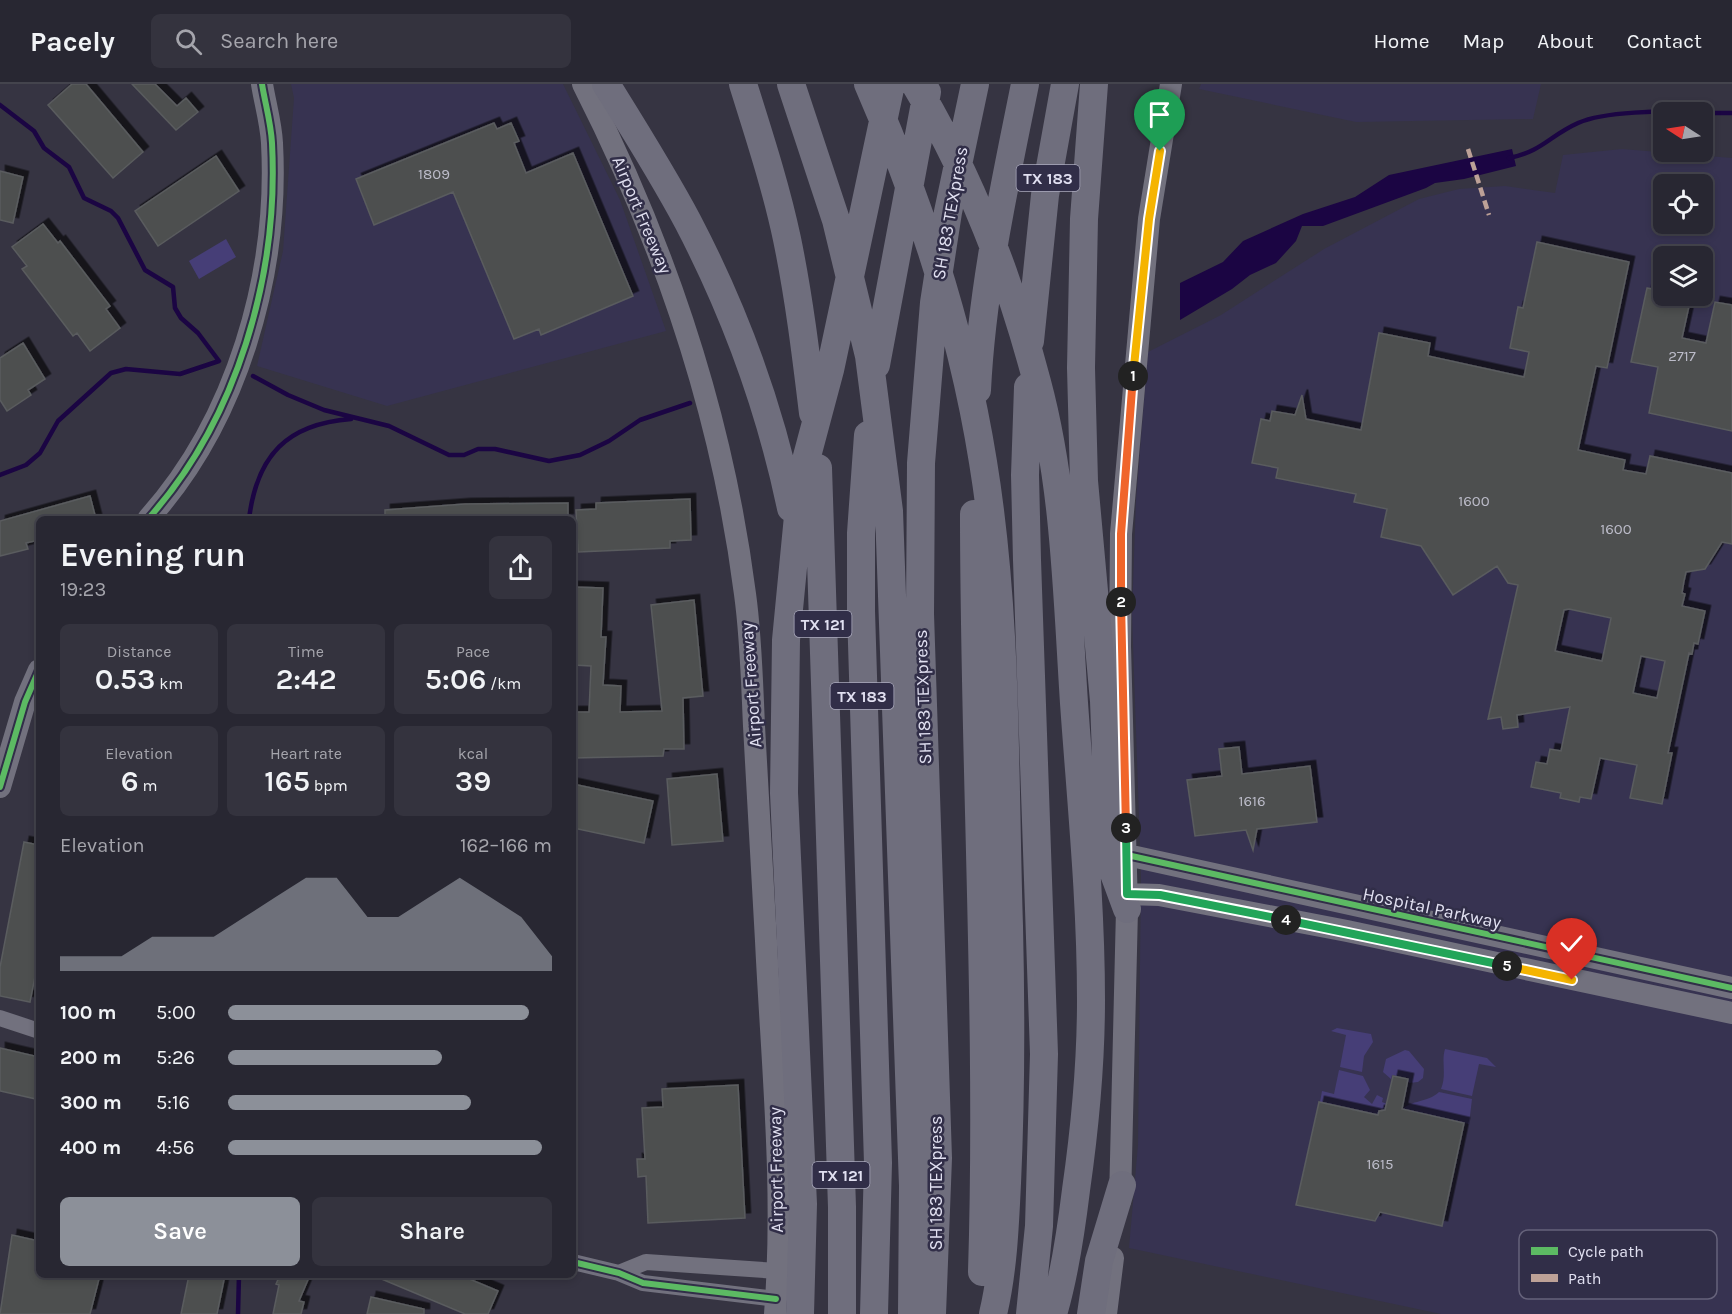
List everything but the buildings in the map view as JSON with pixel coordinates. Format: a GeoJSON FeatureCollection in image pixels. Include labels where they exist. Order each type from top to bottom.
{"type":"FeatureCollection","features":[{"type":"Feature","properties":{"kind":"highway"},"geometry":{"type":"LineString","coordinates":[[606,84],[687,221],[720,288],[766,407],[784,474],[806,594],[821,873],[832,909]]}},
{"type":"Feature","properties":{"kind":"highway","name":"TX 121"},"geometry":{"type":"LineString","coordinates":[[743,84],[787,238],[804,340],[817,446],[842,1207],[842,1314]]}},
{"type":"Feature","properties":{"kind":"highway"},"geometry":{"type":"LineString","coordinates":[[791,84],[836,220],[869,356],[880,424],[889,511],[913,1186],[912,1314]]}},
{"type":"Feature","properties":{"kind":"highway"},"geometry":{"type":"LineString","coordinates":[[868,84],[917,203],[957,336],[983,462],[997,586],[1012,1062],[999,1291],[993,1314]]}},
{"type":"Feature","properties":{"kind":"highway"},"geometry":{"type":"LineString","coordinates":[[800,1314],[802,1183],[784,793],[786,640],[802,475],[830,370],[891,84]]}},
{"type":"Feature","properties":{"kind":"highway"},"geometry":{"type":"LineString","coordinates":[[915,84],[935,117],[980,212],[1024,336],[1049,437],[1059,505],[1089,910],[1091,1002],[1081,1155],[1071,1230],[1053,1314]]}},
{"type":"Feature","properties":{"kind":"highway","name":"TX 183"},"geometry":{"type":"LineString","coordinates":[[874,1314],[878,1163],[861,688],[861,533],[866,454],[877,358],[928,84]]}},
{"type":"Feature","properties":{"kind":"highway","name":"SH 183 TEXpress"},"geometry":{"type":"LineString","coordinates":[[932,1314],[938,1158],[920,614],[921,463],[934,303],[948,212],[975,84]]}},
{"type":"Feature","properties":{"kind":"highway"},"geometry":{"type":"LineString","coordinates":[[980,1314],[986,1160],[974,652],[978,386],[986,304],[1007,174],[1025,84]]}},
{"type":"Feature","properties":{"kind":"highway","name":"TX 183"},"geometry":{"type":"LineString","coordinates":[[1029,1314],[1039,1215],[1044,1054],[1027,539],[1027,416],[1036,273],[1045,195],[1065,84]]}},
{"type":"Feature","properties":{"kind":"highway"},"geometry":{"type":"LineString","coordinates":[[1094,84],[1084,231],[1081,369],[1084,481],[1104,701],[1110,863],[1127,901]]}},
{"type":"Feature","properties":{"kind":"highway"},"geometry":{"type":"LineString","coordinates":[[1091,1314],[1099,1261],[1122,1185]]}},
{"type":"Feature","properties":{"kind":"main road"},"geometry":{"type":"LineString","coordinates":[[151,516],[171,494],[217,416],[232,384],[252,316],[265,256],[270,210],[272,142],[262,84]]}},
{"type":"Feature","properties":{"kind":"main road","name":"Airport Freeway"},"geometry":{"type":"LineString","coordinates":[[583,84],[641,205],[680,305],[718,441],[734,519],[746,596],[777,1155],[776,1307]]}},
{"type":"Feature","properties":{"kind":"main road"},"geometry":{"type":"LineString","coordinates":[[1106,1314],[1122,1185],[1127,855],[1120,646],[1121,534],[1149,219],[1171,84]]}},
{"type":"Feature","properties":{"kind":"main road"},"geometry":{"type":"LineString","coordinates":[[0,787],[19,721],[36,678]]}},
{"type":"Feature","properties":{"kind":"main road","name":"Hospital Parkway"},"geometry":{"type":"LineString","coordinates":[[1127,855],[1732,988]]}},
{"type":"Feature","properties":{"kind":"main road"},"geometry":{"type":"LineString","coordinates":[[1127,901],[1160,895],[1347,931],[1732,1013]]}},
{"type":"Feature","properties":{"kind":"street"},"geometry":{"type":"LineString","coordinates":[[0,1018],[36,1029]]}},
{"type":"Feature","properties":{"kind":"street"},"geometry":{"type":"LineString","coordinates":[[619,1273],[646,1262],[778,1271]]}},
{"type":"Feature","properties":{"kind":"street"},"geometry":{"type":"LineString","coordinates":[[576,1263],[619,1273],[643,1283],[776,1307]]}},
{"type":"Feature","properties":{"kind":"shaded area"},"geometry":{"type":"Polygon","coordinates":[[[291,84],[563,84],[620,200],[666,331],[387,406],[257,366],[283,251],[294,98],[291,84]]]}},
{"type":"Feature","properties":{"kind":"shaded area"},"geometry":{"type":"Polygon","coordinates":[[[1201,84],[1541,84],[1533,119],[1356,122],[1199,89],[1201,84]]]}},
{"type":"Feature","properties":{"kind":"shaded area"},"geometry":{"type":"Polygon","coordinates":[[[1512,149],[1516,166],[1464,179],[1435,183],[1323,226],[1302,226],[1296,241],[1276,263],[1250,275],[1232,289],[1180,320],[1180,283],[1223,262],[1243,241],[1303,214],[1355,197],[1389,175],[1512,149]]]}},
{"type":"Feature","properties":{"kind":"shaded area"},"geometry":{"type":"Polygon","coordinates":[[[1622,149],[1653,152],[1653,162],[1713,162],[1713,156],[1732,158],[1732,1314],[1441,1314],[1129,1248],[1138,1145],[1141,876],[1132,614],[1136,500],[1148,352],[1221,315],[1324,249],[1419,199],[1459,189],[1505,186],[1555,193],[1563,155],[1622,149]]]}},
{"type":"Feature","properties":{"kind":"shaded area"},"geometry":{"type":"Polygon","coordinates":[[[226,239],[236,257],[199,279],[189,261],[226,239]]]}},
{"type":"Feature","properties":{"kind":"shaded area"},"geometry":{"type":"Polygon","coordinates":[[[1337,1028],[1371,1034],[1373,1042],[1364,1056],[1362,1072],[1340,1067],[1346,1035],[1331,1031],[1337,1028]]]}},
{"type":"Feature","properties":{"kind":"shaded area"},"geometry":{"type":"Polygon","coordinates":[[[1445,1049],[1487,1058],[1496,1067],[1479,1064],[1472,1096],[1441,1089],[1444,1078],[1445,1049]]]}},
{"type":"Feature","properties":{"kind":"shaded area"},"geometry":{"type":"Polygon","coordinates":[[[1405,1050],[1409,1051],[1424,1069],[1423,1078],[1418,1082],[1409,1083],[1409,1078],[1392,1075],[1391,1079],[1383,1072],[1386,1059],[1405,1050]]]}},
{"type":"Feature","properties":{"kind":"shaded area"},"geometry":{"type":"Polygon","coordinates":[[[1339,1070],[1363,1076],[1370,1090],[1364,1097],[1372,1104],[1377,1095],[1383,1098],[1382,1102],[1387,1104],[1386,1110],[1382,1110],[1378,1115],[1320,1102],[1322,1091],[1334,1094],[1339,1070]]]}},
{"type":"Feature","properties":{"kind":"shaded area"},"geometry":{"type":"Polygon","coordinates":[[[1439,1092],[1472,1099],[1469,1124],[1403,1109],[1439,1092]]]}},
{"type":"Feature","properties":{"kind":"waterway"},"geometry":{"type":"LineString","coordinates":[[0,105],[34,131],[44,148],[69,167],[84,198],[111,211],[118,218],[145,270],[173,287],[175,308],[181,318],[198,333],[219,361],[180,374],[126,369],[111,373],[58,421],[40,453],[26,465],[0,475]]}},
{"type":"Feature","properties":{"kind":"waterway"},"geometry":{"type":"LineString","coordinates":[[1509,158],[1530,151],[1568,128],[1589,119],[1653,112]]}},
{"type":"Feature","properties":{"kind":"waterway"},"geometry":{"type":"LineString","coordinates":[[1713,113],[1732,113]]}},
{"type":"Feature","properties":{"kind":"waterway"},"geometry":{"type":"LineString","coordinates":[[253,376],[288,395],[324,410],[389,426],[449,455],[464,455],[478,449],[495,449],[549,461],[580,455],[609,441],[640,420],[690,403]]}},
{"type":"Feature","properties":{"kind":"waterway"},"geometry":{"type":"LineString","coordinates":[[250,516],[259,477],[279,447],[293,436],[309,428],[351,419]]}},
{"type":"Feature","properties":{"kind":"waterway"},"geometry":{"type":"LineString","coordinates":[[238,1314],[239,1278]]}},
{"type":"Feature","properties":{"kind":"marked path"},"geometry":{"type":"LineString","coordinates":[[1468,149],[1489,215]]}},
{"type":"Feature","properties":{"kind":"cycle path"},"geometry":{"type":"LineString","coordinates":[[150,516],[179,480],[206,437],[228,391],[246,343],[259,294],[268,244],[272,193],[272,143],[262,84]]}},
{"type":"Feature","properties":{"kind":"cycle path"},"geometry":{"type":"LineString","coordinates":[[0,787],[25,702],[36,677]]}},
{"type":"Feature","properties":{"kind":"cycle path"},"geometry":{"type":"LineString","coordinates":[[1127,855],[1732,988]]}},
{"type":"Feature","properties":{"kind":"cycle path"},"geometry":{"type":"LineString","coordinates":[[576,1263],[619,1273],[643,1283],[776,1299]]}},
{"type":"Feature","properties":{"kind":"route"},"geometry":{"type":"LineString","coordinates":[[1160,151],[1149,219],[1132,384],[1121,534],[1120,646],[1127,894],[1160,895],[1347,931],[1572,980]]}}]}
